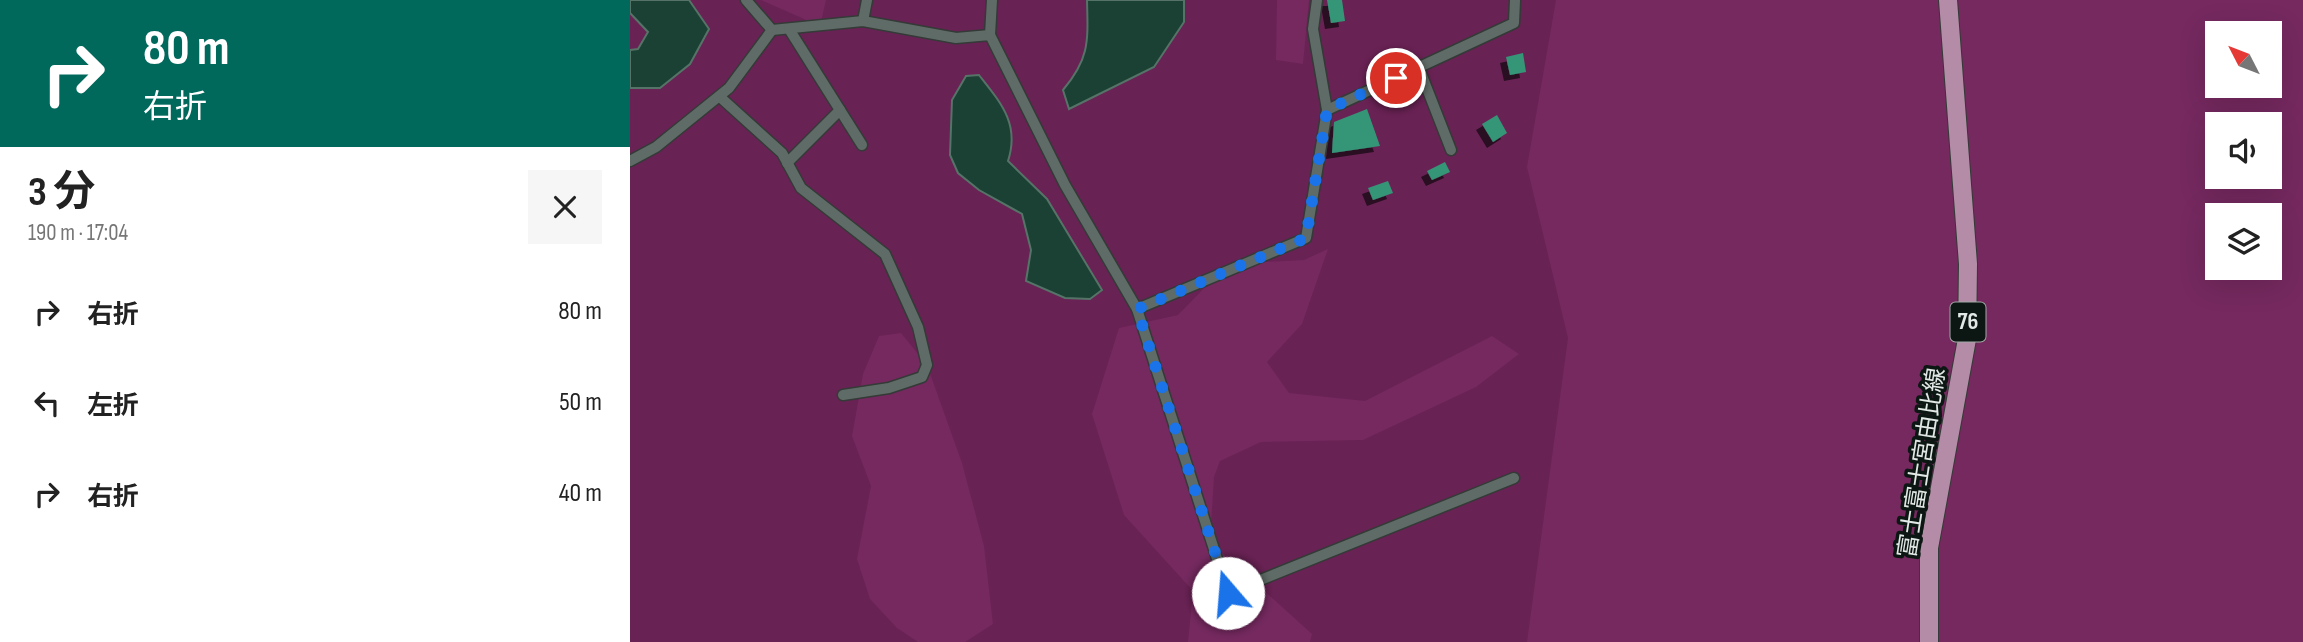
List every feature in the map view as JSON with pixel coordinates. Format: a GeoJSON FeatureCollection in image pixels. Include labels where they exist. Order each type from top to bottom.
{"type":"FeatureCollection","features":[{"type":"Feature","properties":{"kind":"main road","name":"富士富士宮由比線"},"geometry":{"type":"LineString","coordinates":[[1928,642],[1929,548],[1955,422],[1967,339],[1968,264],[1948,0]]}},
{"type":"Feature","properties":{"kind":"lane"},"geometry":{"type":"LineString","coordinates":[[746,0],[772,30]]}},
{"type":"Feature","properties":{"kind":"lane"},"geometry":{"type":"LineString","coordinates":[[863,21],[867,0]]}},
{"type":"Feature","properties":{"kind":"lane"},"geometry":{"type":"LineString","coordinates":[[992,0],[990,34],[1065,185],[1137,309],[1228,593],[1514,478]]}},
{"type":"Feature","properties":{"kind":"lane"},"geometry":{"type":"LineString","coordinates":[[1137,309],[1306,238],[1327,110],[1313,29],[1317,0]]}},
{"type":"Feature","properties":{"kind":"lane"},"geometry":{"type":"LineString","coordinates":[[1327,110],[1514,23],[1515,0]]}},
{"type":"Feature","properties":{"kind":"lane"},"geometry":{"type":"LineString","coordinates":[[630,161],[656,147],[720,97],[772,30],[863,21],[956,38],[990,34]]}},
{"type":"Feature","properties":{"kind":"lane"},"geometry":{"type":"LineString","coordinates":[[789,29],[862,145]]}},
{"type":"Feature","properties":{"kind":"lane"},"geometry":{"type":"LineString","coordinates":[[1419,68],[1451,150]]}},
{"type":"Feature","properties":{"kind":"lane"},"geometry":{"type":"LineString","coordinates":[[720,97],[782,153],[801,188],[885,254],[918,327],[927,365],[922,377],[889,388],[843,395]]}},
{"type":"Feature","properties":{"kind":"lane"},"geometry":{"type":"LineString","coordinates":[[787,163],[840,110]]}},
{"type":"Feature","properties":{"kind":"shaded area"},"geometry":{"type":"Polygon","coordinates":[[[630,0],[1570,0],[1567,642],[630,642],[630,0]]]}},
{"type":"Feature","properties":{"kind":"shaded area"},"geometry":{"type":"Polygon","coordinates":[[[630,0],[689,0],[709,29],[690,64],[660,88],[630,88],[630,50],[638,49],[648,32],[630,13],[630,0]]]}},
{"type":"Feature","properties":{"kind":"shaded area"},"geometry":{"type":"Polygon","coordinates":[[[761,0],[826,0],[820,26],[761,0]]]}},
{"type":"Feature","properties":{"kind":"shaded area"},"geometry":{"type":"Polygon","coordinates":[[[1087,0],[1184,0],[1184,22],[1154,67],[1069,109],[1063,90],[1072,79],[1086,48],[1087,0]]]}},
{"type":"Feature","properties":{"kind":"shaded area"},"geometry":{"type":"Polygon","coordinates":[[[1277,0],[1309,0],[1303,64],[1276,60],[1277,0]]]}},
{"type":"Feature","properties":{"kind":"shaded area"},"geometry":{"type":"Polygon","coordinates":[[[1556,0],[2303,0],[2303,642],[1527,642],[1568,338],[1527,167],[1556,0]]]}},
{"type":"Feature","properties":{"kind":"shaded area"},"geometry":{"type":"Polygon","coordinates":[[[979,75],[1001,105],[1010,125],[1012,136],[1008,161],[1047,199],[1102,290],[1090,299],[1065,298],[1026,281],[1031,250],[1022,214],[979,190],[958,173],[950,155],[952,100],[966,76],[979,75]]]}},
{"type":"Feature","properties":{"kind":"shaded area"},"geometry":{"type":"Polygon","coordinates":[[[1328,249],[1302,324],[1267,362],[1289,393],[1365,401],[1492,336],[1519,354],[1476,387],[1363,440],[1261,442],[1220,461],[1214,477],[1210,542],[1312,634],[1310,642],[1188,642],[1193,591],[1124,515],[1092,414],[1119,328],[1178,315],[1215,277],[1264,262],[1304,260],[1328,249]]]}},
{"type":"Feature","properties":{"kind":"shaded area"},"geometry":{"type":"Polygon","coordinates":[[[901,333],[927,365],[962,463],[984,546],[993,624],[965,642],[918,642],[897,628],[870,599],[857,559],[871,486],[852,436],[863,374],[879,336],[901,333]]]}},
{"type":"Feature","properties":{"kind":"building"},"geometry":{"type":"Polygon","coordinates":[[[1327,0],[1342,0],[1345,21],[1331,23],[1327,0]]]}},
{"type":"Feature","properties":{"kind":"building"},"geometry":{"type":"Polygon","coordinates":[[[1523,53],[1526,72],[1510,75],[1506,57],[1523,53]]]}},
{"type":"Feature","properties":{"kind":"building"},"geometry":{"type":"Polygon","coordinates":[[[1367,109],[1380,146],[1332,153],[1334,122],[1367,109]]]}},
{"type":"Feature","properties":{"kind":"building"},"geometry":{"type":"Polygon","coordinates":[[[1497,115],[1507,133],[1493,142],[1482,124],[1497,115]]]}},
{"type":"Feature","properties":{"kind":"building"},"geometry":{"type":"Polygon","coordinates":[[[1445,162],[1450,172],[1432,180],[1427,171],[1445,162]]]}},
{"type":"Feature","properties":{"kind":"building"},"geometry":{"type":"Polygon","coordinates":[[[1388,181],[1393,193],[1373,200],[1368,188],[1388,181]]]}},
{"type":"Feature","properties":{"kind":"route"},"geometry":{"type":"LineString","coordinates":[[1228,593],[1137,309],[1306,238],[1327,110],[1396,78]]}}]}
